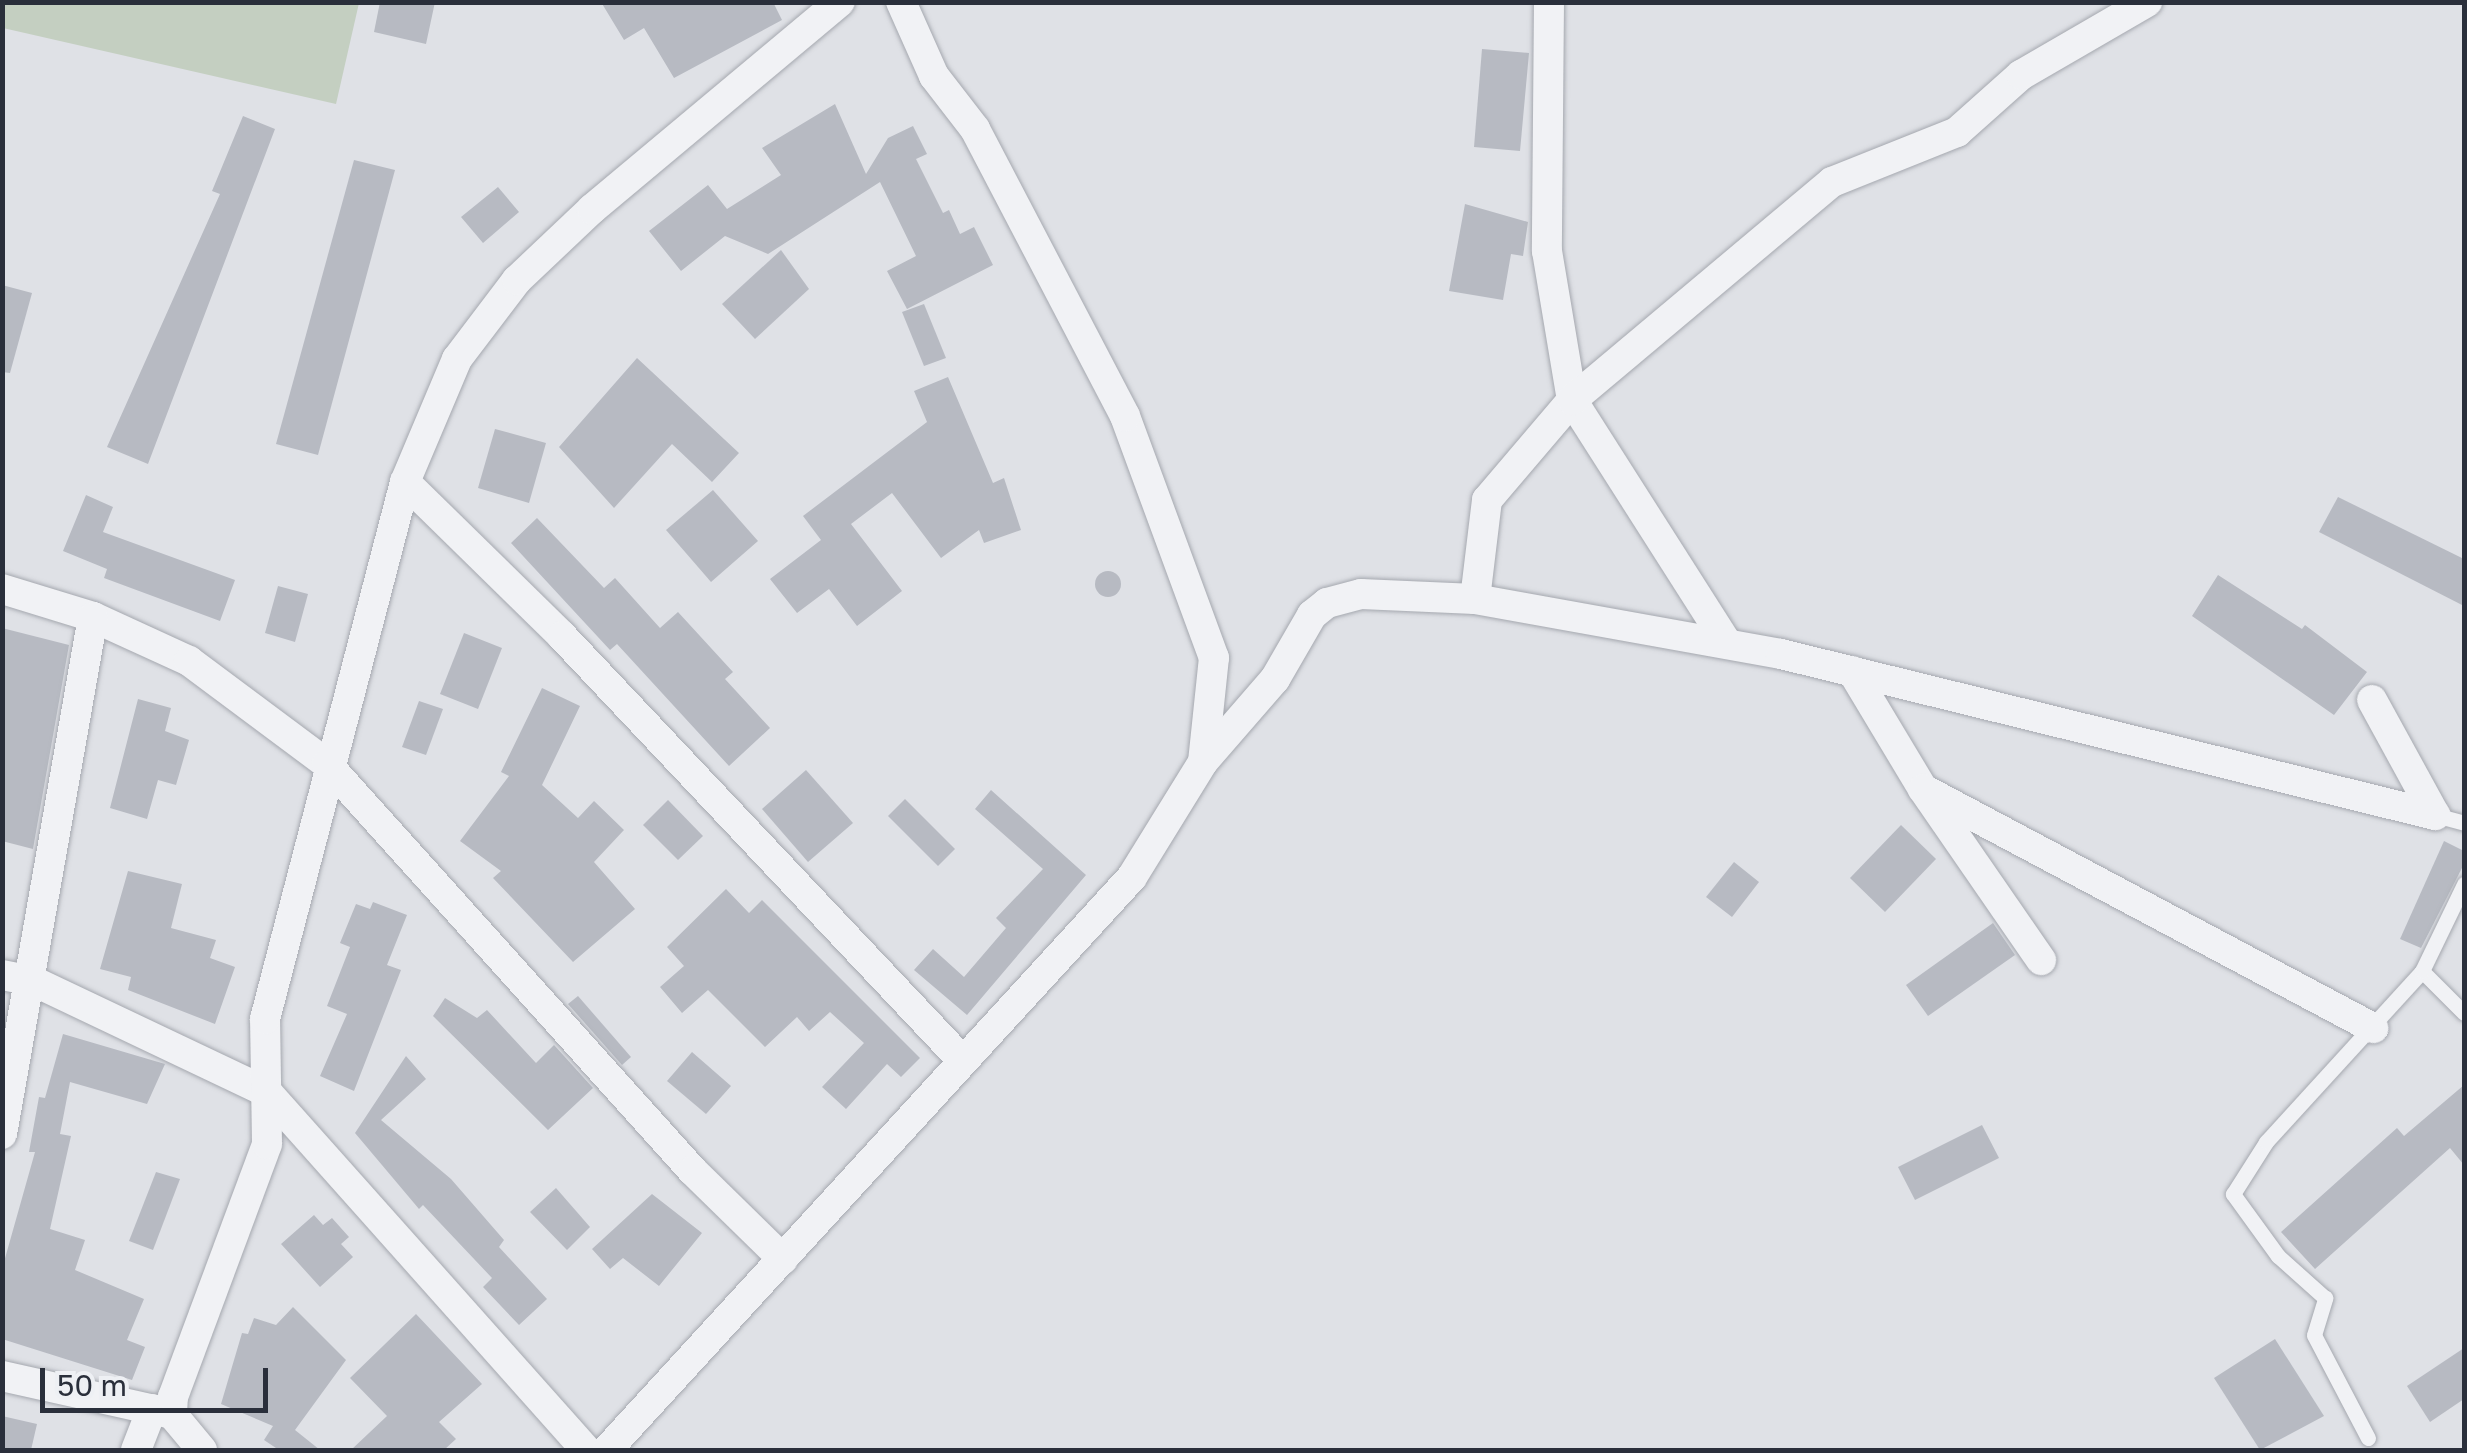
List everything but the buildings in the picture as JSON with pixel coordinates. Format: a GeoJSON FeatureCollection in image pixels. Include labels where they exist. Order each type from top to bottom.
{"type":"FeatureCollection","features":[{"type":"Feature","properties":{"kind":"street"},"geometry":{"type":"LineString","coordinates":[[136,1450],[162,1412],[183,1364],[267,1144],[266,1019],[327,764],[405,482],[457,360],[517,280],[592,209],[840,2]]}},
{"type":"Feature","properties":{"kind":"street"},"geometry":{"type":"LineString","coordinates":[[901,2],[934,76],[975,129],[1125,416],[1214,658],[1203,762]]}},
{"type":"Feature","properties":{"kind":"street"},"geometry":{"type":"LineString","coordinates":[[1549,2],[1547,250],[1572,400],[1727,643]]}},
{"type":"Feature","properties":{"kind":"street"},"geometry":{"type":"LineString","coordinates":[[1475,599],[1487,500],[1572,400],[1832,182],[1957,132],[2021,75],[2147,2]]}},
{"type":"Feature","properties":{"kind":"street"},"geometry":{"type":"LineString","coordinates":[[405,482],[562,636],[960,1059]]}},
{"type":"Feature","properties":{"kind":"street"},"geometry":{"type":"LineString","coordinates":[[2,589],[93,617],[232,688],[327,764],[669,1145],[782,1259]]}},
{"type":"Feature","properties":{"kind":"street"},"geometry":{"type":"LineString","coordinates":[[607,1450],[960,1059],[1132,877],[1203,762],[1275,680],[1312,616],[1326,603],[1361,594],[1475,599],[1727,643],[2450,819]]}},
{"type":"Feature","properties":{"kind":"street"},"geometry":{"type":"LineString","coordinates":[[2,1134],[33,982],[93,617]]}},
{"type":"Feature","properties":{"kind":"street"},"geometry":{"type":"LineString","coordinates":[[1852,671],[1923,789],[2041,960]]}},
{"type":"Feature","properties":{"kind":"street"},"geometry":{"type":"LineString","coordinates":[[2372,700],[2450,819]]}},
{"type":"Feature","properties":{"kind":"street"},"geometry":{"type":"LineString","coordinates":[[1923,789],[2373,1028]]}},
{"type":"Feature","properties":{"kind":"street"},"geometry":{"type":"LineString","coordinates":[[2,975],[33,982],[267,1092],[586,1450]]}},
{"type":"Feature","properties":{"kind":"street"},"geometry":{"type":"LineString","coordinates":[[2,1376],[162,1412],[202,1450]]}},
{"type":"Feature","properties":{"kind":"lane"},"geometry":{"type":"LineString","coordinates":[[2368,1438],[2314,1335],[2325,1298],[2278,1256],[2233,1194],[2266,1142],[2422,971],[2464,884]]}},
{"type":"Feature","properties":{"kind":"lane"},"geometry":{"type":"LineString","coordinates":[[2422,971],[2464,1012]]}},
{"type":"Feature","properties":{"kind":"green space"},"geometry":{"type":"Polygon","coordinates":[[[3,2],[359,3],[336,104],[3,28],[3,2]]]}}]}
